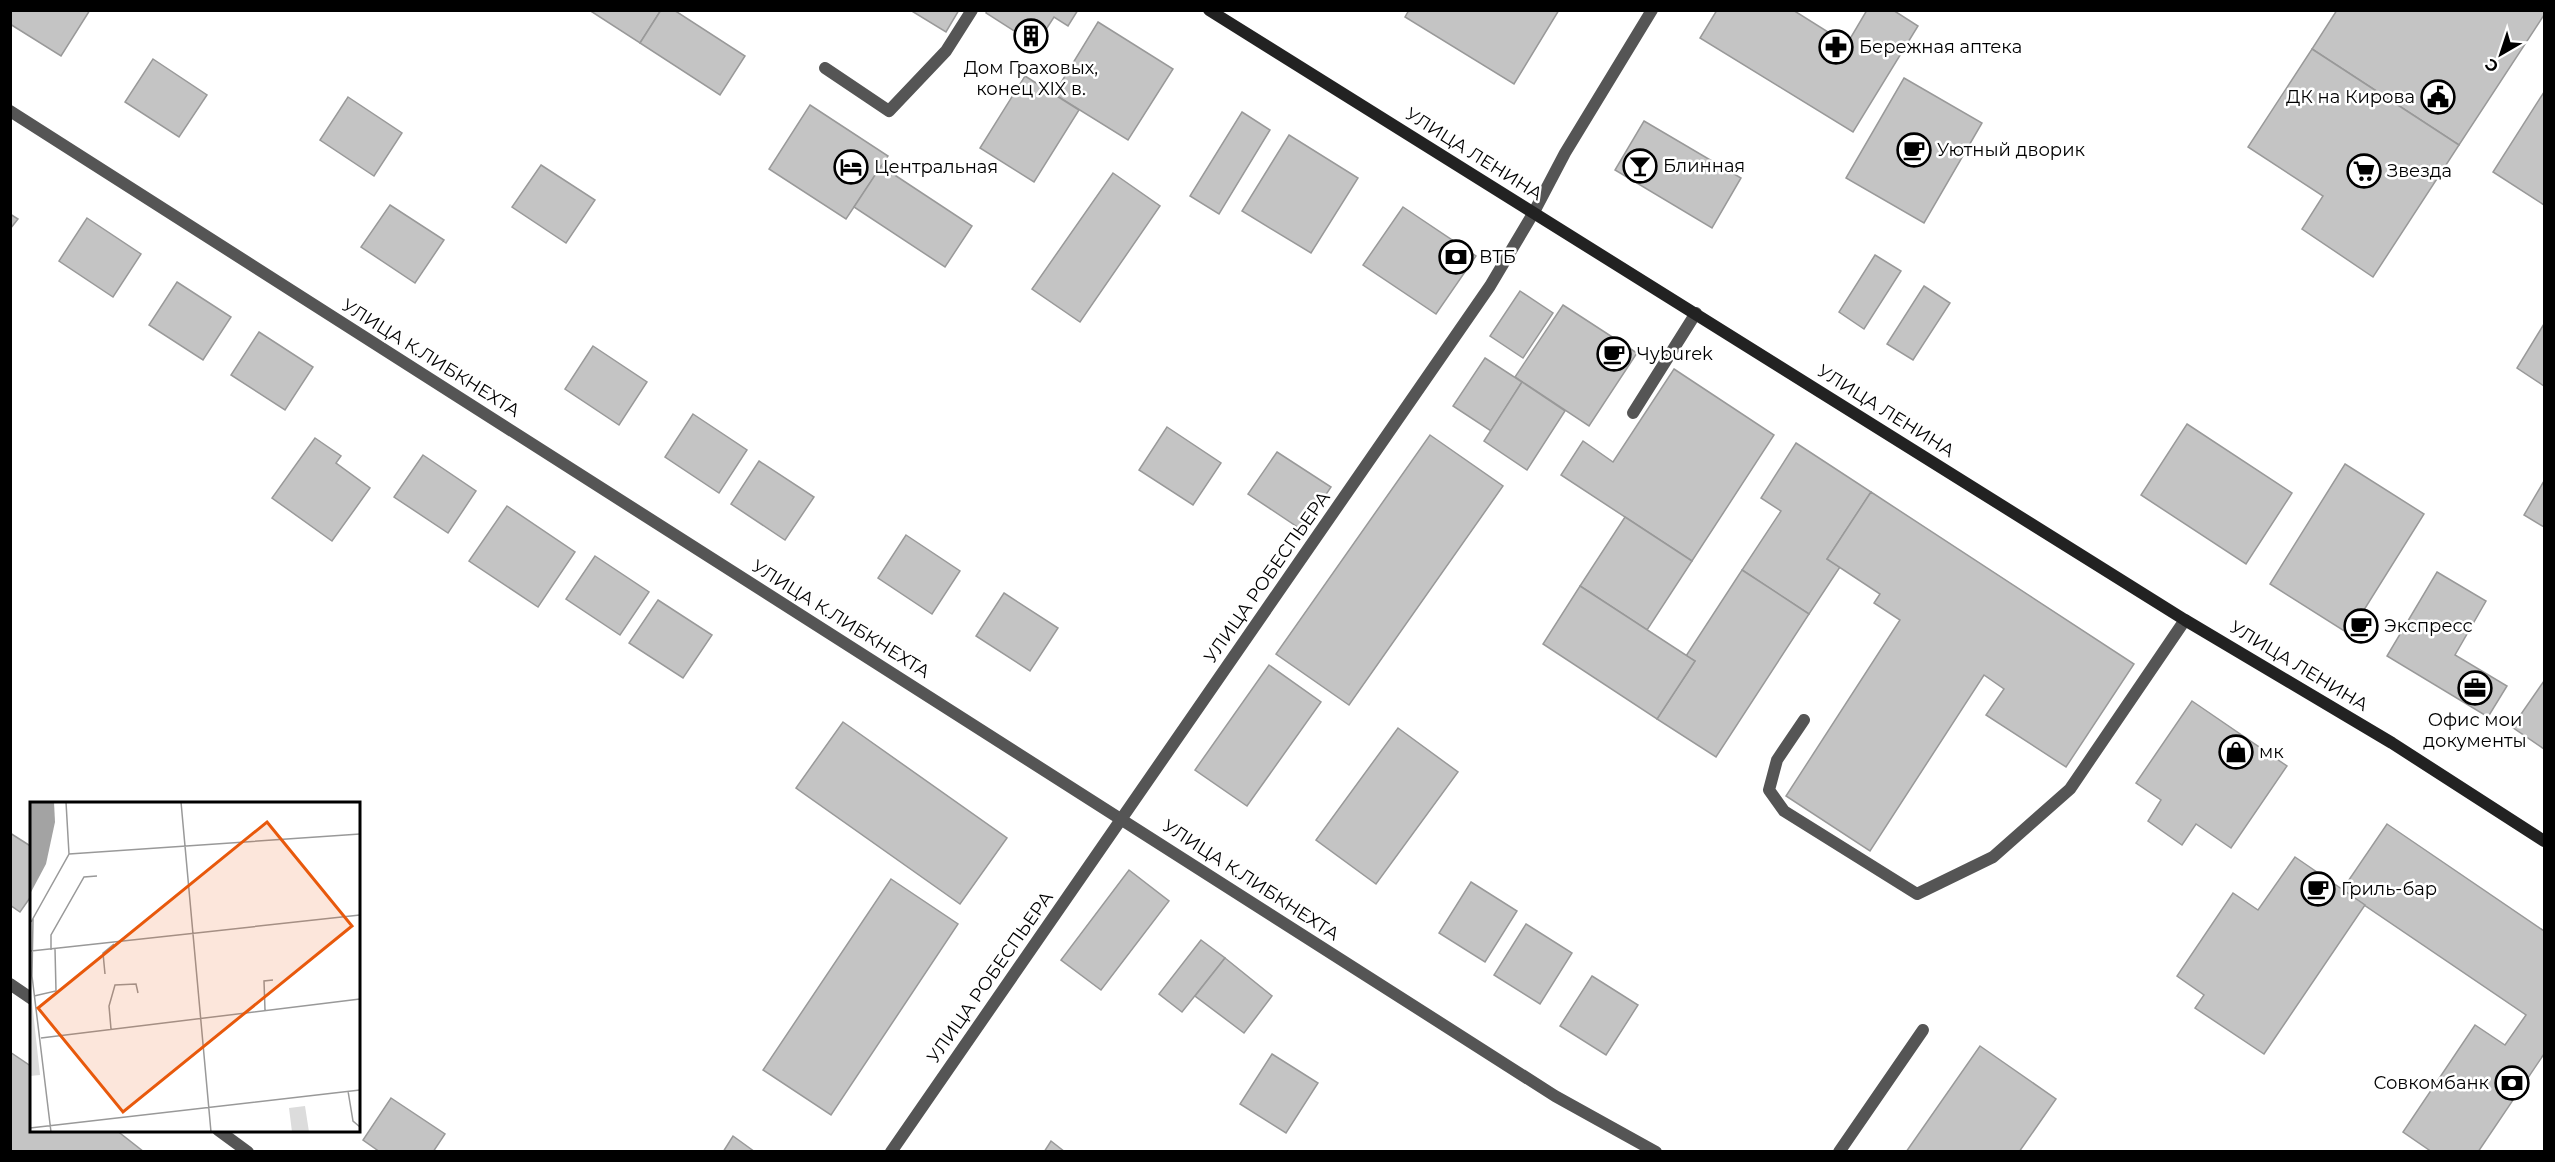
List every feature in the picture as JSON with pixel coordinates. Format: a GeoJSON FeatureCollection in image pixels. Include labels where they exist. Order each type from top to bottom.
{"type":"FeatureCollection","features":[{"type":"Feature","properties":{"kind":"main road","name":"УЛИЦА ЛЕНИНА"},"geometry":{"type":"LineString","coordinates":[[1209,10],[2185,620],[2392,743],[2544,841]]}},
{"type":"Feature","properties":{"kind":"street"},"geometry":{"type":"LineString","coordinates":[[825,68],[889,111],[946,51],[972,10]]}},
{"type":"Feature","properties":{"kind":"street","name":"УЛИЦА РОБЕСПЬЕРА"},"geometry":{"type":"LineString","coordinates":[[891,1152],[1484,296],[1534,212],[1564,153],[1652,10]]}},
{"type":"Feature","properties":{"kind":"street","name":"УЛИЦА К.ЛИБКНЕХТА"},"geometry":{"type":"LineString","coordinates":[[10,111],[1555,1096],[1656,1152]]}},
{"type":"Feature","properties":{"kind":"street"},"geometry":{"type":"LineString","coordinates":[[1633,412],[1695,313]]}},
{"type":"Feature","properties":{"kind":"street"},"geometry":{"type":"LineString","coordinates":[[1804,720],[1777,760],[1769,790],[1784,811],[1917,894],[1993,857],[2070,789],[2185,620]]}},
{"type":"Feature","properties":{"kind":"street"},"geometry":{"type":"LineString","coordinates":[[10,984],[30,998]]}},
{"type":"Feature","properties":{"kind":"street"},"geometry":{"type":"LineString","coordinates":[[1839,1152],[1923,1030]]}},
{"type":"Feature","properties":{"kind":"street"},"geometry":{"type":"LineString","coordinates":[[219,1132],[248,1152]]}},
{"type":"Feature","properties":{"kind":"building"},"geometry":{"type":"Polygon","coordinates":[[[11,10],[90,10],[61,56],[10,24],[11,10]]]}},
{"type":"Feature","properties":{"kind":"building"},"geometry":{"type":"Polygon","coordinates":[[[589,10],[661,10],[640,43],[589,10]]]}},
{"type":"Feature","properties":{"kind":"building"},"geometry":{"type":"Polygon","coordinates":[[[661,10],[674,10],[745,56],[720,95],[640,43],[661,10]]]}},
{"type":"Feature","properties":{"kind":"building"},"geometry":{"type":"Polygon","coordinates":[[[910,10],[959,10],[946,32],[910,10]]]}},
{"type":"Feature","properties":{"kind":"building","name":"Дом Граховых, конец XIX в."},"geometry":{"type":"Polygon","coordinates":[[[987,10],[1078,10],[1068,26],[1054,17],[1036,45],[986,13],[987,10]]]}},
{"type":"Feature","properties":{"kind":"building"},"geometry":{"type":"Polygon","coordinates":[[[1409,10],[1559,10],[1514,84],[1405,17],[1409,10]]]}},
{"type":"Feature","properties":{"kind":"building"},"geometry":{"type":"Polygon","coordinates":[[[1717,10],[1793,10],[1847,44],[1867,10],[1893,10],[1918,26],[1853,132],[1700,38],[1717,10]]]}},
{"type":"Feature","properties":{"kind":"building","name":"ДК на Кирова"},"geometry":{"type":"Polygon","coordinates":[[[2337,10],[2544,10],[2544,15],[2459,145],[2312,49],[2337,10]]]}},
{"type":"Feature","properties":{"kind":"building"},"geometry":{"type":"Polygon","coordinates":[[[1098,22],[1173,69],[1128,140],[1054,94],[1098,22]]]}},
{"type":"Feature","properties":{"kind":"building","name":"Звезда"},"geometry":{"type":"Polygon","coordinates":[[[2312,49],[2459,145],[2373,277],[2302,229],[2323,196],[2248,147],[2312,49]]]}},
{"type":"Feature","properties":{"kind":"building"},"geometry":{"type":"Polygon","coordinates":[[[153,59],[207,95],[179,137],[125,102],[153,59]]]}},
{"type":"Feature","properties":{"kind":"building"},"geometry":{"type":"Polygon","coordinates":[[[1025,76],[1079,110],[1034,182],[980,148],[1025,76]]]}},
{"type":"Feature","properties":{"kind":"building","name":"Уютный дворик"},"geometry":{"type":"Polygon","coordinates":[[[1904,78],[1982,123],[1924,223],[1846,178],[1904,78]]]}},
{"type":"Feature","properties":{"kind":"building"},"geometry":{"type":"Polygon","coordinates":[[[2544,92],[2544,205],[2493,172],[2544,92]]]}},
{"type":"Feature","properties":{"kind":"building"},"geometry":{"type":"Polygon","coordinates":[[[348,97],[402,133],[374,176],[320,140],[348,97]]]}},
{"type":"Feature","properties":{"kind":"building"},"geometry":{"type":"Polygon","coordinates":[[[810,105],[888,156],[846,219],[769,169],[810,105]]]}},
{"type":"Feature","properties":{"kind":"building"},"geometry":{"type":"Polygon","coordinates":[[[1242,112],[1270,130],[1219,214],[1190,196],[1242,112]]]}},
{"type":"Feature","properties":{"kind":"building"},"geometry":{"type":"Polygon","coordinates":[[[1644,121],[1741,178],[1712,228],[1615,170],[1644,121]]]}},
{"type":"Feature","properties":{"kind":"building"},"geometry":{"type":"Polygon","coordinates":[[[1289,135],[1358,178],[1311,253],[1242,211],[1289,135]]]}},
{"type":"Feature","properties":{"kind":"building"},"geometry":{"type":"Polygon","coordinates":[[[541,165],[595,200],[566,243],[512,207],[541,165]]]}},
{"type":"Feature","properties":{"kind":"building"},"geometry":{"type":"Polygon","coordinates":[[[881,166],[972,226],[945,267],[854,207],[881,166]]]}},
{"type":"Feature","properties":{"kind":"building"},"geometry":{"type":"Polygon","coordinates":[[[1113,173],[1160,206],[1080,322],[1032,289],[1113,173]]]}},
{"type":"Feature","properties":{"kind":"building"},"geometry":{"type":"Polygon","coordinates":[[[390,205],[444,240],[415,283],[361,247],[390,205]]]}},
{"type":"Feature","properties":{"kind":"building"},"geometry":{"type":"Polygon","coordinates":[[[1403,207],[1476,256],[1436,314],[1363,265],[1403,207]]]}},
{"type":"Feature","properties":{"kind":"building"},"geometry":{"type":"Polygon","coordinates":[[[10,214],[18,219],[10,229],[10,214]]]}},
{"type":"Feature","properties":{"kind":"building"},"geometry":{"type":"Polygon","coordinates":[[[87,218],[141,254],[113,297],[59,261],[87,218]]]}},
{"type":"Feature","properties":{"kind":"building"},"geometry":{"type":"Polygon","coordinates":[[[1875,255],[1901,271],[1864,329],[1839,312],[1875,255]]]}},
{"type":"Feature","properties":{"kind":"building"},"geometry":{"type":"Polygon","coordinates":[[[177,282],[231,317],[203,360],[149,325],[177,282]]]}},
{"type":"Feature","properties":{"kind":"building"},"geometry":{"type":"Polygon","coordinates":[[[1924,286],[1950,303],[1913,360],[1887,344],[1924,286]]]}},
{"type":"Feature","properties":{"kind":"building"},"geometry":{"type":"Polygon","coordinates":[[[1520,291],[1553,313],[1523,358],[1490,336],[1520,291]]]}},
{"type":"Feature","properties":{"kind":"building"},"geometry":{"type":"Polygon","coordinates":[[[1563,305],[1637,353],[1589,426],[1515,377],[1563,305]]]}},
{"type":"Feature","properties":{"kind":"building"},"geometry":{"type":"Polygon","coordinates":[[[2544,324],[2544,386],[2517,368],[2544,324]]]}},
{"type":"Feature","properties":{"kind":"building"},"geometry":{"type":"Polygon","coordinates":[[[259,332],[313,367],[285,410],[231,375],[259,332]]]}},
{"type":"Feature","properties":{"kind":"building"},"geometry":{"type":"Polygon","coordinates":[[[593,346],[647,382],[619,425],[565,389],[593,346]]]}},
{"type":"Feature","properties":{"kind":"building"},"geometry":{"type":"Polygon","coordinates":[[[1485,358],[1522,382],[1491,431],[1453,406],[1485,358]]]}},
{"type":"Feature","properties":{"kind":"building"},"geometry":{"type":"Polygon","coordinates":[[[1674,369],[1774,435],[1692,561],[1561,475],[1583,441],[1613,462],[1674,369]]]}},
{"type":"Feature","properties":{"kind":"building"},"geometry":{"type":"Polygon","coordinates":[[[1522,382],[1565,411],[1527,470],[1484,441],[1522,382]]]}},
{"type":"Feature","properties":{"kind":"building"},"geometry":{"type":"Polygon","coordinates":[[[693,414],[747,450],[719,493],[665,457],[693,414]]]}},
{"type":"Feature","properties":{"kind":"building"},"geometry":{"type":"Polygon","coordinates":[[[2187,424],[2292,493],[2246,564],[2141,495],[2187,424]]]}},
{"type":"Feature","properties":{"kind":"building"},"geometry":{"type":"Polygon","coordinates":[[[1167,427],[1221,463],[1193,505],[1139,470],[1167,427]]]}},
{"type":"Feature","properties":{"kind":"building"},"geometry":{"type":"Polygon","coordinates":[[[1430,435],[1503,486],[1349,705],[1276,654],[1430,435]]]}},
{"type":"Feature","properties":{"kind":"building"},"geometry":{"type":"Polygon","coordinates":[[[315,438],[341,456],[336,463],[370,488],[332,541],[272,498],[315,438]]]}},
{"type":"Feature","properties":{"kind":"building"},"geometry":{"type":"Polygon","coordinates":[[[1796,443],[1871,492],[1827,559],[1840,567],[1809,614],[1742,570],[1781,511],[1761,498],[1796,443]]]}},
{"type":"Feature","properties":{"kind":"building"},"geometry":{"type":"Polygon","coordinates":[[[1277,452],[1331,487],[1302,530],[1248,494],[1277,452]]]}},
{"type":"Feature","properties":{"kind":"building"},"geometry":{"type":"Polygon","coordinates":[[[423,455],[476,491],[448,533],[394,497],[423,455]]]}},
{"type":"Feature","properties":{"kind":"building"},"geometry":{"type":"Polygon","coordinates":[[[759,461],[814,497],[785,540],[731,504],[759,461]]]}},
{"type":"Feature","properties":{"kind":"building"},"geometry":{"type":"Polygon","coordinates":[[[2345,464],[2424,514],[2349,634],[2270,584],[2345,464]]]}},
{"type":"Feature","properties":{"kind":"building"},"geometry":{"type":"Polygon","coordinates":[[[2544,481],[2544,527],[2524,515],[2544,481]]]}},
{"type":"Feature","properties":{"kind":"building"},"geometry":{"type":"Polygon","coordinates":[[[1871,492],[2134,664],[2066,767],[1986,715],[2004,689],[1984,675],[1870,851],[1786,796],[1900,620],[1874,603],[1880,594],[1827,559],[1871,492]]]}},
{"type":"Feature","properties":{"kind":"building"},"geometry":{"type":"Polygon","coordinates":[[[507,506],[575,552],[538,607],[469,561],[507,506]]]}},
{"type":"Feature","properties":{"kind":"building"},"geometry":{"type":"Polygon","coordinates":[[[1625,517],[1692,561],[1647,630],[1580,586],[1625,517]]]}},
{"type":"Feature","properties":{"kind":"building"},"geometry":{"type":"Polygon","coordinates":[[[906,535],[960,571],[932,614],[878,578],[906,535]]]}},
{"type":"Feature","properties":{"kind":"building"},"geometry":{"type":"Polygon","coordinates":[[[595,556],[649,592],[620,635],[566,599],[595,556]]]}},
{"type":"Feature","properties":{"kind":"building"},"geometry":{"type":"Polygon","coordinates":[[[1742,570],[1809,614],[1716,757],[1657,719],[1695,661],[1686,656],[1742,570]]]}},
{"type":"Feature","properties":{"kind":"building"},"geometry":{"type":"Polygon","coordinates":[[[2437,572],[2486,601],[2455,655],[2507,686],[2488,717],[2387,656],[2437,572]]]}},
{"type":"Feature","properties":{"kind":"building"},"geometry":{"type":"Polygon","coordinates":[[[1580,586],[1695,661],[1657,719],[1543,644],[1580,586]]]}},
{"type":"Feature","properties":{"kind":"building"},"geometry":{"type":"Polygon","coordinates":[[[1004,593],[1058,628],[1030,671],[976,636],[1004,593]]]}},
{"type":"Feature","properties":{"kind":"building"},"geometry":{"type":"Polygon","coordinates":[[[658,600],[712,635],[683,678],[629,643],[658,600]]]}},
{"type":"Feature","properties":{"kind":"building"},"geometry":{"type":"Polygon","coordinates":[[[1269,665],[1321,702],[1247,806],[1195,770],[1269,665]]]}},
{"type":"Feature","properties":{"kind":"building"},"geometry":{"type":"Polygon","coordinates":[[[2544,681],[2544,749],[2512,727],[2544,681]]]}},
{"type":"Feature","properties":{"kind":"building"},"geometry":{"type":"Polygon","coordinates":[[[2192,701],[2287,766],[2231,848],[2196,824],[2182,845],[2148,821],[2161,800],[2136,783],[2192,701]]]}},
{"type":"Feature","properties":{"kind":"building"},"geometry":{"type":"Polygon","coordinates":[[[843,722],[1007,838],[960,904],[796,788],[843,722]]]}},
{"type":"Feature","properties":{"kind":"building"},"geometry":{"type":"Polygon","coordinates":[[[1398,728],[1458,772],[1376,884],[1316,840],[1398,728]]]}},
{"type":"Feature","properties":{"kind":"building"},"geometry":{"type":"Polygon","coordinates":[[[2387,824],[2544,931],[2544,1054],[2478,1152],[2432,1152],[2403,1132],[2475,1025],[2505,1045],[2526,1015],[2342,890],[2387,824]]]}},
{"type":"Feature","properties":{"kind":"building"},"geometry":{"type":"Polygon","coordinates":[[[10,833],[30,846],[30,898],[20,912],[10,905],[10,833]]]}},
{"type":"Feature","properties":{"kind":"building"},"geometry":{"type":"Polygon","coordinates":[[[2295,857],[2365,905],[2264,1054],[2195,1008],[2204,995],[2177,976],[2233,893],[2258,910],[2295,857]]]}},
{"type":"Feature","properties":{"kind":"building"},"geometry":{"type":"Polygon","coordinates":[[[1129,870],[1169,901],[1101,990],[1061,960],[1129,870]]]}},
{"type":"Feature","properties":{"kind":"building"},"geometry":{"type":"Polygon","coordinates":[[[891,879],[958,924],[831,1115],[763,1070],[891,879]]]}},
{"type":"Feature","properties":{"kind":"building"},"geometry":{"type":"Polygon","coordinates":[[[1471,882],[1517,911],[1485,962],[1439,933],[1471,882]]]}},
{"type":"Feature","properties":{"kind":"building"},"geometry":{"type":"Polygon","coordinates":[[[1526,924],[1572,953],[1540,1004],[1494,975],[1526,924]]]}},
{"type":"Feature","properties":{"kind":"building"},"geometry":{"type":"Polygon","coordinates":[[[1201,940],[1225,958],[1182,1012],[1159,994],[1201,940]]]}},
{"type":"Feature","properties":{"kind":"building"},"geometry":{"type":"Polygon","coordinates":[[[1225,958],[1272,996],[1244,1033],[1195,996],[1225,958]]]}},
{"type":"Feature","properties":{"kind":"building"},"geometry":{"type":"Polygon","coordinates":[[[1592,976],[1638,1005],[1606,1055],[1560,1026],[1592,976]]]}},
{"type":"Feature","properties":{"kind":"building"},"geometry":{"type":"Polygon","coordinates":[[[1980,1046],[2056,1099],[2019,1152],[1906,1152],[1980,1046]]]}},
{"type":"Feature","properties":{"kind":"building"},"geometry":{"type":"Polygon","coordinates":[[[10,1052],[30,1066],[30,1132],[119,1132],[144,1152],[10,1152],[10,1052]]]}},
{"type":"Feature","properties":{"kind":"building"},"geometry":{"type":"Polygon","coordinates":[[[1272,1054],[1318,1083],[1286,1133],[1240,1104],[1272,1054]]]}},
{"type":"Feature","properties":{"kind":"building"},"geometry":{"type":"Polygon","coordinates":[[[391,1098],[445,1134],[433,1152],[380,1152],[363,1140],[391,1098]]]}},
{"type":"Feature","properties":{"kind":"building"},"geometry":{"type":"Polygon","coordinates":[[[733,1136],[755,1152],[723,1152],[733,1136]]]}},
{"type":"Feature","properties":{"kind":"building"},"geometry":{"type":"Polygon","coordinates":[[[1051,1141],[1065,1152],[1044,1152],[1051,1141]]]}},
{"type":"Feature","properties":{"kind":"place","name":"Дом Граховых, конец XIX в."},"geometry":{"type":"Point","coordinates":[1031,36]}},
{"type":"Feature","properties":{"kind":"place","name":"Бережная аптека"},"geometry":{"type":"Point","coordinates":[1836,47]}},
{"type":"Feature","properties":{"kind":"place","name":"ДК на Кирова"},"geometry":{"type":"Point","coordinates":[2438,97]}},
{"type":"Feature","properties":{"kind":"place","name":"Уютный дворик"},"geometry":{"type":"Point","coordinates":[1914,150]}},
{"type":"Feature","properties":{"kind":"place","name":"Блинная"},"geometry":{"type":"Point","coordinates":[1640,166]}},
{"type":"Feature","properties":{"kind":"place","name":"Центральная"},"geometry":{"type":"Point","coordinates":[851,167]}},
{"type":"Feature","properties":{"kind":"place","name":"Звезда"},"geometry":{"type":"Point","coordinates":[2364,171]}},
{"type":"Feature","properties":{"kind":"place","name":"ВТБ"},"geometry":{"type":"Point","coordinates":[1456,257]}},
{"type":"Feature","properties":{"kind":"place","name":"Чуburek"},"geometry":{"type":"Point","coordinates":[1614,354]}},
{"type":"Feature","properties":{"kind":"place","name":"Экспресс"},"geometry":{"type":"Point","coordinates":[2361,626]}},
{"type":"Feature","properties":{"kind":"place","name":"Офис мои документы"},"geometry":{"type":"Point","coordinates":[2475,688]}},
{"type":"Feature","properties":{"kind":"place","name":"мк"},"geometry":{"type":"Point","coordinates":[2236,752]}},
{"type":"Feature","properties":{"kind":"place","name":"Гриль-бар"},"geometry":{"type":"Point","coordinates":[2318,889]}},
{"type":"Feature","properties":{"kind":"place","name":"Совкомбанк"},"geometry":{"type":"Point","coordinates":[2512,1083]}}]}
